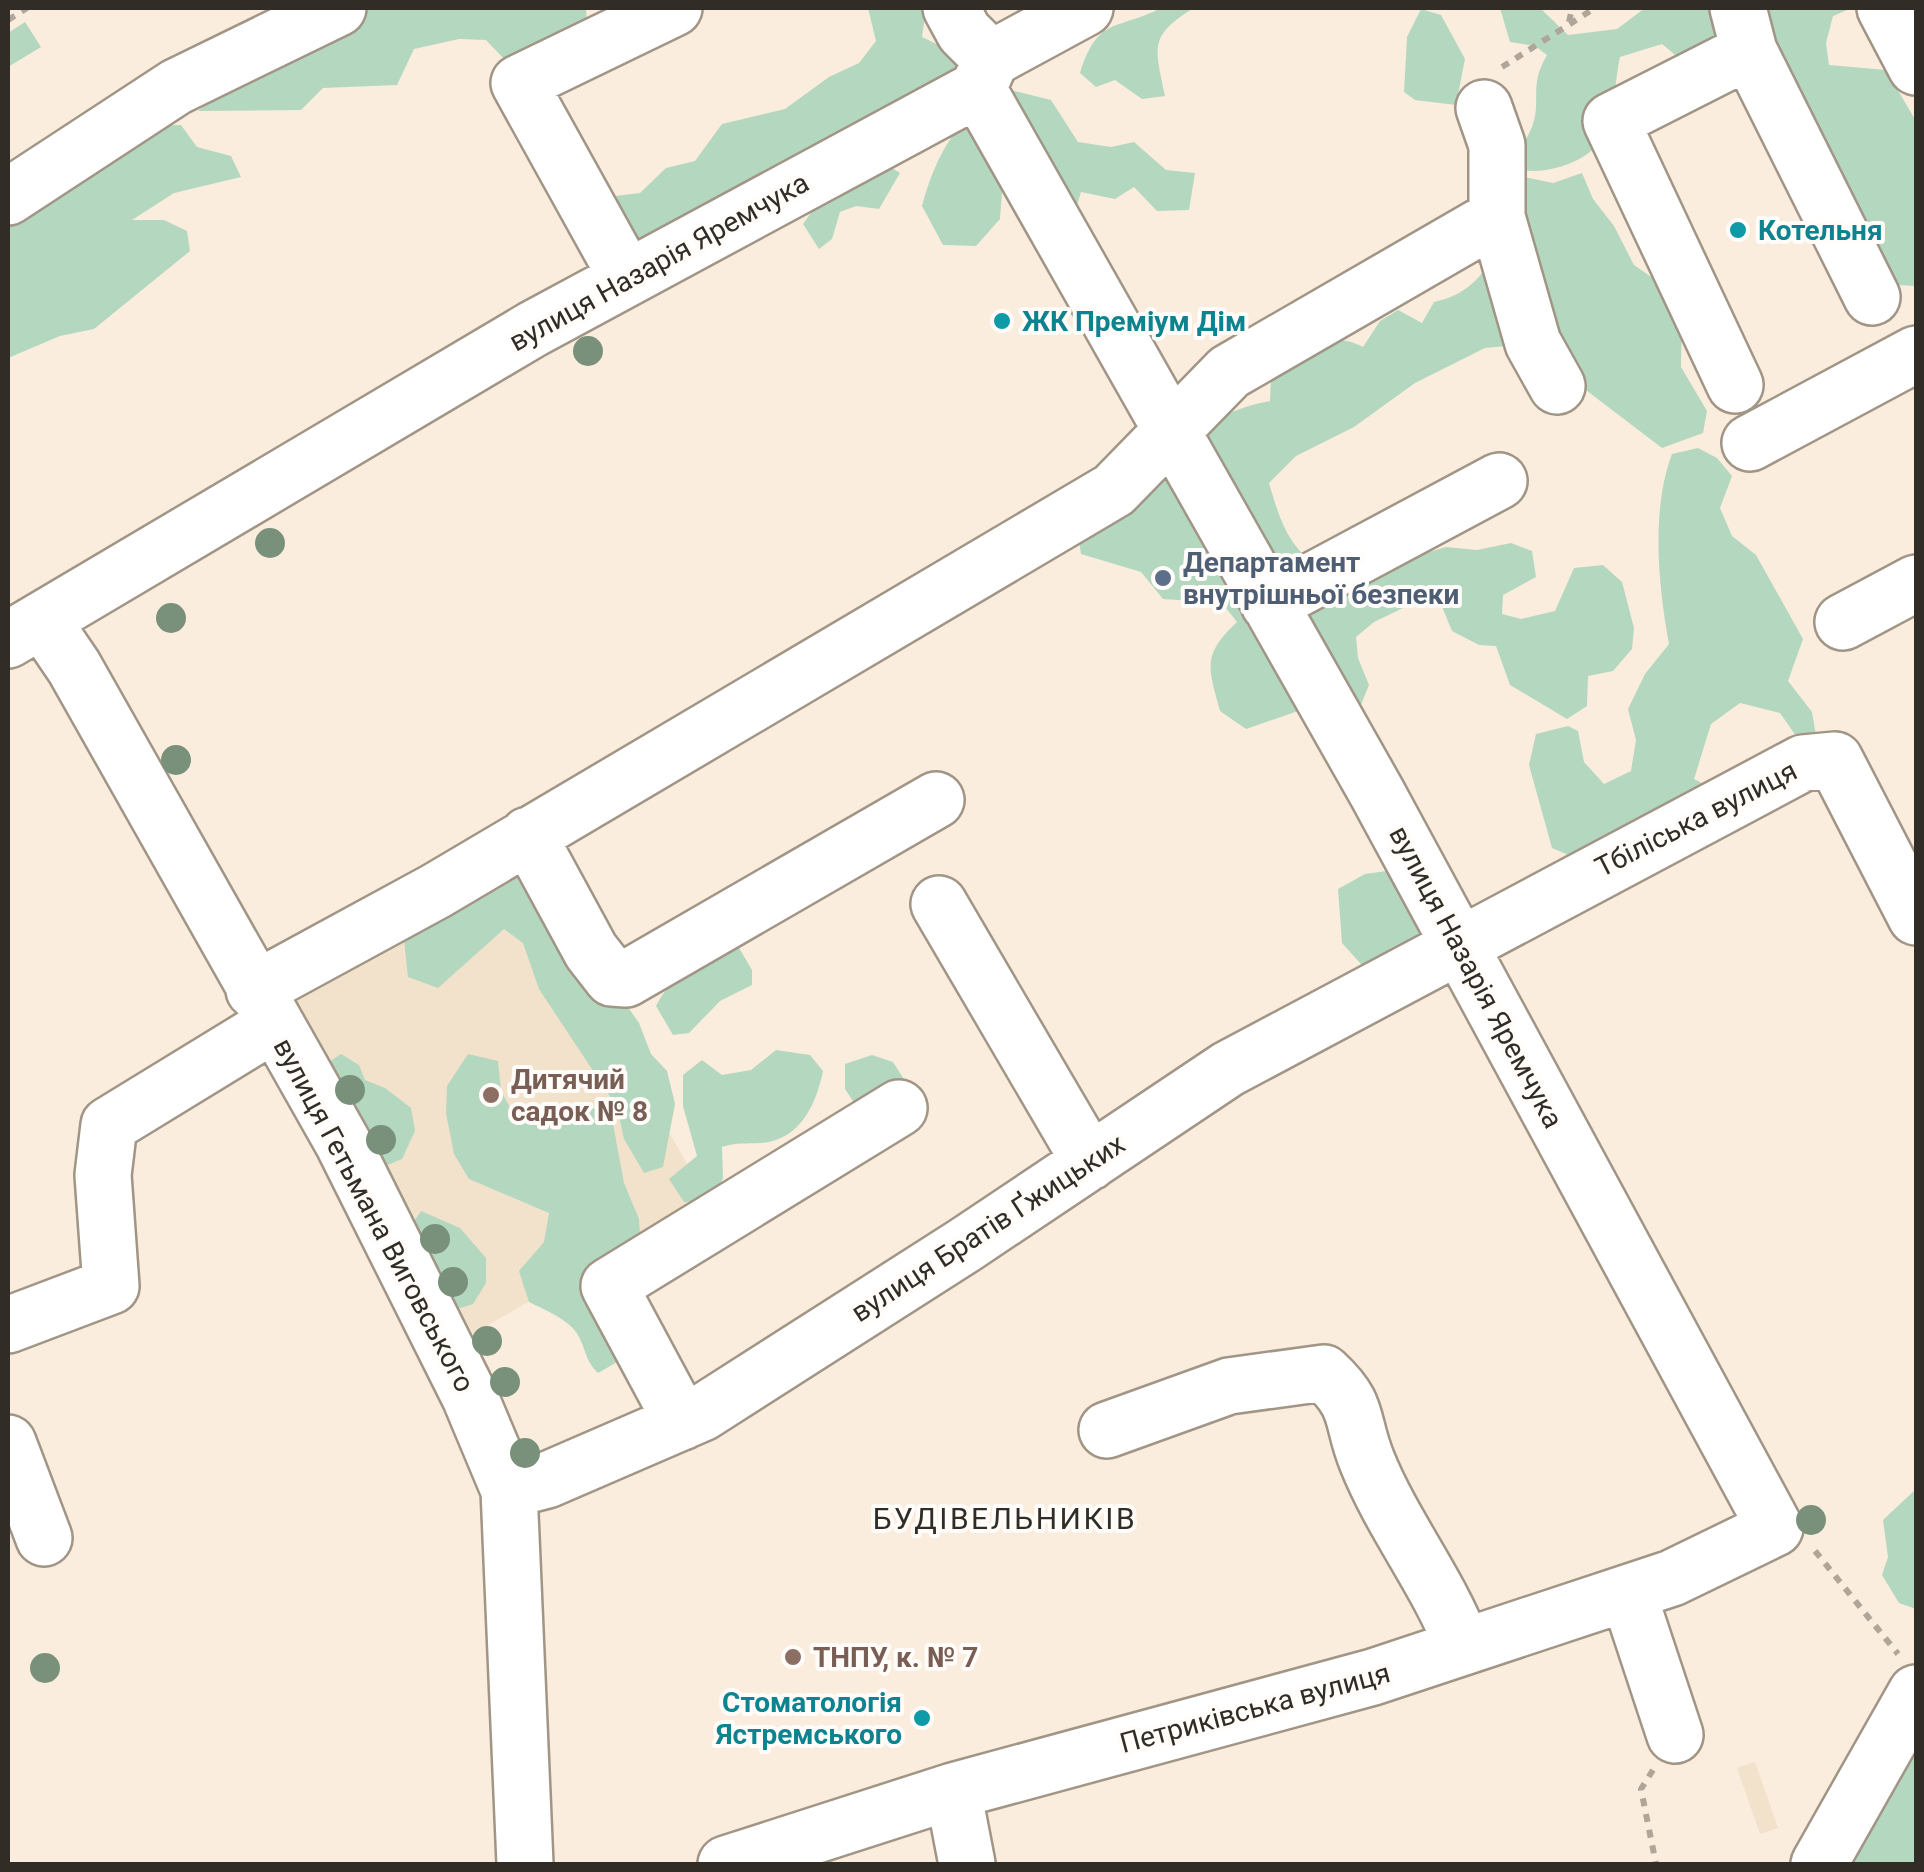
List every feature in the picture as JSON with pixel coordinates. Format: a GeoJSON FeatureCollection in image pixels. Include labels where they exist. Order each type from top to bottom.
{"type":"FeatureCollection","features":[{"type":"Feature","properties":{"kind":"street"},"geometry":{"type":"LineString","coordinates":[[8,197],[176,87],[338,8]]}},
{"type":"Feature","properties":{"kind":"street"},"geometry":{"type":"LineString","coordinates":[[627,278],[519,82],[674,8]]}},
{"type":"Feature","properties":{"kind":"street"},"geometry":{"type":"LineString","coordinates":[[951,8],[984,74],[1085,8]]}},
{"type":"Feature","properties":{"kind":"street"},"geometry":{"type":"LineString","coordinates":[[1885,8],[1916,67]]}},
{"type":"Feature","properties":{"kind":"street"},"geometry":{"type":"LineString","coordinates":[[1735,385],[1611,120],[1744,29],[1872,297]]}},
{"type":"Feature","properties":{"kind":"street","name":"вулиця Назарія Яремчука"},"geometry":{"type":"LineString","coordinates":[[25,630],[533,329],[984,74],[1170,430],[1794,1539]]}},
{"type":"Feature","properties":{"kind":"street"},"geometry":{"type":"LineString","coordinates":[[1490,90],[1497,145],[1497,217],[1532,344],[1557,386]]}},
{"type":"Feature","properties":{"kind":"street"},"geometry":{"type":"LineString","coordinates":[[8,1325],[111,1286],[104,1175],[109,1125],[264,1007],[528,835],[1114,490],[1228,372],[1497,217]]}},
{"type":"Feature","properties":{"kind":"street"},"geometry":{"type":"LineString","coordinates":[[1750,444],[1916,354]]}},
{"type":"Feature","properties":{"kind":"street"},"geometry":{"type":"LineString","coordinates":[[1269,604],[1499,481]]}},
{"type":"Feature","properties":{"kind":"street"},"geometry":{"type":"LineString","coordinates":[[1844,622],[1916,584]]}},
{"type":"Feature","properties":{"kind":"street","name":"вулиця Гетьмана Виговського"},"geometry":{"type":"LineString","coordinates":[[25,630],[74,667],[343,1142],[414,1283],[509,1490],[526,1864]]}},
{"type":"Feature","properties":{"kind":"street","name":"Тбіліська вулиця"},"geometry":{"type":"LineString","coordinates":[[1458,943],[1803,763],[1834,760],[1916,917]]}},
{"type":"Feature","properties":{"kind":"street"},"geometry":{"type":"LineString","coordinates":[[528,835],[591,951],[612,978],[626,979],[936,800]]}},
{"type":"Feature","properties":{"kind":"street"},"geometry":{"type":"LineString","coordinates":[[939,904],[1090,1162]]}},
{"type":"Feature","properties":{"kind":"street","name":"вулиця Братів Ґжицьких"},"geometry":{"type":"LineString","coordinates":[[509,1490],[547,1480],[682,1422],[1090,1162],[1228,1069],[1458,943]]}},
{"type":"Feature","properties":{"kind":"street"},"geometry":{"type":"LineString","coordinates":[[682,1422],[609,1286],[899,1108]]}},
{"type":"Feature","properties":{"kind":"street"},"geometry":{"type":"LineString","coordinates":[[1106,1430],[1229,1386],[1324,1373],[1348,1395],[1366,1460],[1447,1604],[1464,1648]]}},
{"type":"Feature","properties":{"kind":"street"},"geometry":{"type":"LineString","coordinates":[[8,1444],[44,1538]]}},
{"type":"Feature","properties":{"kind":"street","name":"Петриківська вулиця"},"geometry":{"type":"LineString","coordinates":[[726,1864],[953,1790],[1373,1677],[1794,1539]]}},
{"type":"Feature","properties":{"kind":"street"},"geometry":{"type":"LineString","coordinates":[[1628,1593],[1674,1735]]}},
{"type":"Feature","properties":{"kind":"street"},"geometry":{"type":"LineString","coordinates":[[1818,1864],[1916,1693]]}},
{"type":"Feature","properties":{"kind":"street"},"geometry":{"type":"LineString","coordinates":[[953,1790],[968,1864]]}},
{"type":"Feature","properties":{"kind":"path"},"geometry":{"type":"LineString","coordinates":[[8,20],[27,8]]}},
{"type":"Feature","properties":{"kind":"path"},"geometry":{"type":"LineString","coordinates":[[1568,23],[1572,8]]}},
{"type":"Feature","properties":{"kind":"path"},"geometry":{"type":"LineString","coordinates":[[1490,90],[1568,23],[1595,8]]}},
{"type":"Feature","properties":{"kind":"path"},"geometry":{"type":"LineString","coordinates":[[1794,1539],[1882,1629]]}},
{"type":"Feature","properties":{"kind":"path"},"geometry":{"type":"LineString","coordinates":[[1656,1864],[1641,1789],[1674,1735]]}},
{"type":"Feature","properties":{"kind":"shaded area","name":"Дитячий садок № 8"},"geometry":{"type":"Polygon","coordinates":[[[509,856],[707,1198],[473,1334],[275,992],[509,856]]]}},
{"type":"Feature","properties":{"kind":"shaded area"},"geometry":{"type":"Polygon","coordinates":[[[1755,1762],[1778,1828],[1760,1834],[1737,1768],[1755,1762]]]}},
{"type":"Feature","properties":{"kind":"green space"},"geometry":{"type":"Polygon","coordinates":[[[328,8],[586,8],[587,26],[525,81],[486,40],[459,39],[414,49],[397,85],[323,88],[301,110],[198,111],[328,8]]]}},
{"type":"Feature","properties":{"kind":"green space"},"geometry":{"type":"Polygon","coordinates":[[[868,8],[920,8],[925,17],[922,37],[955,53],[962,69],[870,123],[852,123],[644,251],[596,215],[615,196],[640,193],[666,168],[695,161],[722,124],[785,109],[829,77],[859,63],[876,41],[868,8]]]}},
{"type":"Feature","properties":{"kind":"green space"},"geometry":{"type":"Polygon","coordinates":[[[1161,8],[1194,8],[1169,27],[1158,44],[1165,96],[1142,99],[1115,80],[1096,87],[1080,73],[1102,33],[1161,8]]]}},
{"type":"Feature","properties":{"kind":"green space"},"geometry":{"type":"Polygon","coordinates":[[[1500,8],[1540,8],[1568,35],[1617,29],[1645,8],[1852,8],[1833,16],[1826,43],[1829,65],[1886,70],[1916,121],[1916,286],[1882,284],[1780,80],[1703,78],[1662,44],[1620,57],[1609,128],[1594,148],[1559,167],[1522,170],[1517,152],[1533,124],[1537,81],[1547,55],[1535,46],[1510,42],[1500,8]]]}},
{"type":"Feature","properties":{"kind":"green space"},"geometry":{"type":"Polygon","coordinates":[[[1421,9],[1441,15],[1465,59],[1456,105],[1415,100],[1404,92],[1407,37],[1421,9]]]}},
{"type":"Feature","properties":{"kind":"green space"},"geometry":{"type":"Polygon","coordinates":[[[25,22],[41,47],[8,67],[8,33],[25,22]]]}},
{"type":"Feature","properties":{"kind":"green space"},"geometry":{"type":"Polygon","coordinates":[[[1011,90],[1051,100],[1078,142],[1111,147],[1134,142],[1166,170],[1195,173],[1189,210],[1157,211],[1134,187],[1115,199],[1081,192],[1072,222],[1017,180],[1002,192],[1000,219],[976,246],[943,245],[922,206],[935,169],[964,122],[1011,90]]]}},
{"type":"Feature","properties":{"kind":"green space"},"geometry":{"type":"Polygon","coordinates":[[[181,125],[197,147],[231,156],[241,177],[174,193],[132,220],[164,220],[187,231],[190,251],[94,329],[60,336],[8,358],[8,204],[143,126],[181,125]]]}},
{"type":"Feature","properties":{"kind":"green space"},"geometry":{"type":"Polygon","coordinates":[[[874,157],[900,173],[879,209],[856,206],[840,212],[832,239],[819,249],[803,224],[838,175],[874,157]]]}},
{"type":"Feature","properties":{"kind":"green space"},"geometry":{"type":"Polygon","coordinates":[[[1582,173],[1593,199],[1614,226],[1634,265],[1660,283],[1682,315],[1681,367],[1707,411],[1703,433],[1662,448],[1557,368],[1545,336],[1548,288],[1534,275],[1507,346],[1485,348],[1415,383],[1354,427],[1296,456],[1269,483],[1291,539],[1308,559],[1335,580],[1446,547],[1477,550],[1511,543],[1532,551],[1536,577],[1503,595],[1502,614],[1521,619],[1555,611],[1574,568],[1603,565],[1622,582],[1634,628],[1632,649],[1613,671],[1588,676],[1587,706],[1567,719],[1510,685],[1496,646],[1479,645],[1452,631],[1436,592],[1374,622],[1356,637],[1358,658],[1369,685],[1360,707],[1301,710],[1246,729],[1220,711],[1213,683],[1213,653],[1237,622],[1222,603],[1163,599],[1141,572],[1081,554],[1077,527],[1191,434],[1216,419],[1270,401],[1271,376],[1303,351],[1336,340],[1363,347],[1380,321],[1398,310],[1422,323],[1434,302],[1456,295],[1472,284],[1493,253],[1510,174],[1553,183],[1582,173]]]}},
{"type":"Feature","properties":{"kind":"green space"},"geometry":{"type":"Polygon","coordinates":[[[1698,448],[1717,458],[1732,476],[1720,508],[1732,536],[1756,555],[1803,639],[1788,681],[1812,712],[1817,741],[1803,746],[1780,713],[1740,703],[1711,724],[1694,779],[1715,790],[1584,862],[1552,848],[1529,765],[1536,734],[1568,726],[1578,731],[1584,762],[1604,784],[1631,771],[1636,740],[1628,709],[1645,674],[1669,644],[1658,548],[1665,476],[1672,454],[1698,448]]]}},
{"type":"Feature","properties":{"kind":"green space"},"geometry":{"type":"Polygon","coordinates":[[[516,846],[639,1023],[651,1054],[667,1071],[675,1104],[663,1167],[644,1173],[624,1139],[617,1107],[539,989],[523,943],[504,929],[438,988],[408,977],[404,939],[516,846]]]}},
{"type":"Feature","properties":{"kind":"green space"},"geometry":{"type":"Polygon","coordinates":[[[1401,869],[1439,940],[1369,973],[1342,943],[1338,889],[1365,874],[1401,869]]]}},
{"type":"Feature","properties":{"kind":"green space"},"geometry":{"type":"Polygon","coordinates":[[[739,948],[752,970],[752,985],[720,1001],[689,1033],[673,1035],[656,1006],[662,995],[701,961],[739,948]]]}},
{"type":"Feature","properties":{"kind":"green space"},"geometry":{"type":"Polygon","coordinates":[[[776,1050],[810,1055],[823,1071],[811,1108],[796,1128],[775,1140],[722,1147],[723,1178],[712,1201],[684,1202],[669,1179],[697,1156],[683,1106],[683,1075],[702,1060],[722,1075],[751,1070],[776,1050]]]}},
{"type":"Feature","properties":{"kind":"green space"},"geometry":{"type":"Polygon","coordinates":[[[341,1054],[359,1065],[365,1080],[385,1088],[411,1108],[415,1131],[402,1159],[385,1166],[323,1066],[341,1054]]]}},
{"type":"Feature","properties":{"kind":"green space"},"geometry":{"type":"Polygon","coordinates":[[[468,1054],[498,1061],[501,1091],[513,1113],[537,1121],[581,1109],[610,1108],[624,1183],[639,1219],[641,1249],[626,1357],[598,1373],[571,1327],[529,1302],[519,1271],[544,1242],[549,1213],[469,1179],[454,1154],[446,1113],[447,1086],[468,1054]]]}},
{"type":"Feature","properties":{"kind":"green space"},"geometry":{"type":"Polygon","coordinates":[[[872,1055],[893,1062],[909,1087],[855,1104],[845,1089],[845,1064],[872,1055]]]}},
{"type":"Feature","properties":{"kind":"green space"},"geometry":{"type":"Polygon","coordinates":[[[421,1211],[460,1228],[486,1258],[486,1283],[473,1304],[460,1308],[439,1305],[409,1229],[421,1211]]]}},
{"type":"Feature","properties":{"kind":"green space"},"geometry":{"type":"Polygon","coordinates":[[[1916,1489],[1916,1609],[1899,1603],[1882,1575],[1888,1557],[1883,1520],[1916,1489]]]}},
{"type":"Feature","properties":{"kind":"green space"},"geometry":{"type":"Polygon","coordinates":[[[1916,1749],[1916,1864],[1794,1864],[1899,1755],[1916,1749]]]}},
{"type":"Feature","properties":{"kind":"place","name":"Котельня"},"geometry":{"type":"Point","coordinates":[1738,230]}},
{"type":"Feature","properties":{"kind":"place","name":"ЖК Преміум Дім"},"geometry":{"type":"Point","coordinates":[1002,321]}},
{"type":"Feature","properties":{"kind":"place","name":"Департамент внутрішньої безпеки"},"geometry":{"type":"Point","coordinates":[1163,578]}},
{"type":"Feature","properties":{"kind":"place","name":"Дитячий садок № 8"},"geometry":{"type":"Point","coordinates":[491,1095]}},
{"type":"Feature","properties":{"kind":"place","name":"ТНПУ, к. № 7"},"geometry":{"type":"Point","coordinates":[793,1657]}},
{"type":"Feature","properties":{"kind":"place","name":"Стоматологія Ястремського"},"geometry":{"type":"Point","coordinates":[922,1718]}},
{"type":"Feature","properties":{"kind":"district","name":"БУДІВЕЛЬНИКІВ"},"geometry":{"type":"Point","coordinates":[1005,1518]}}]}
